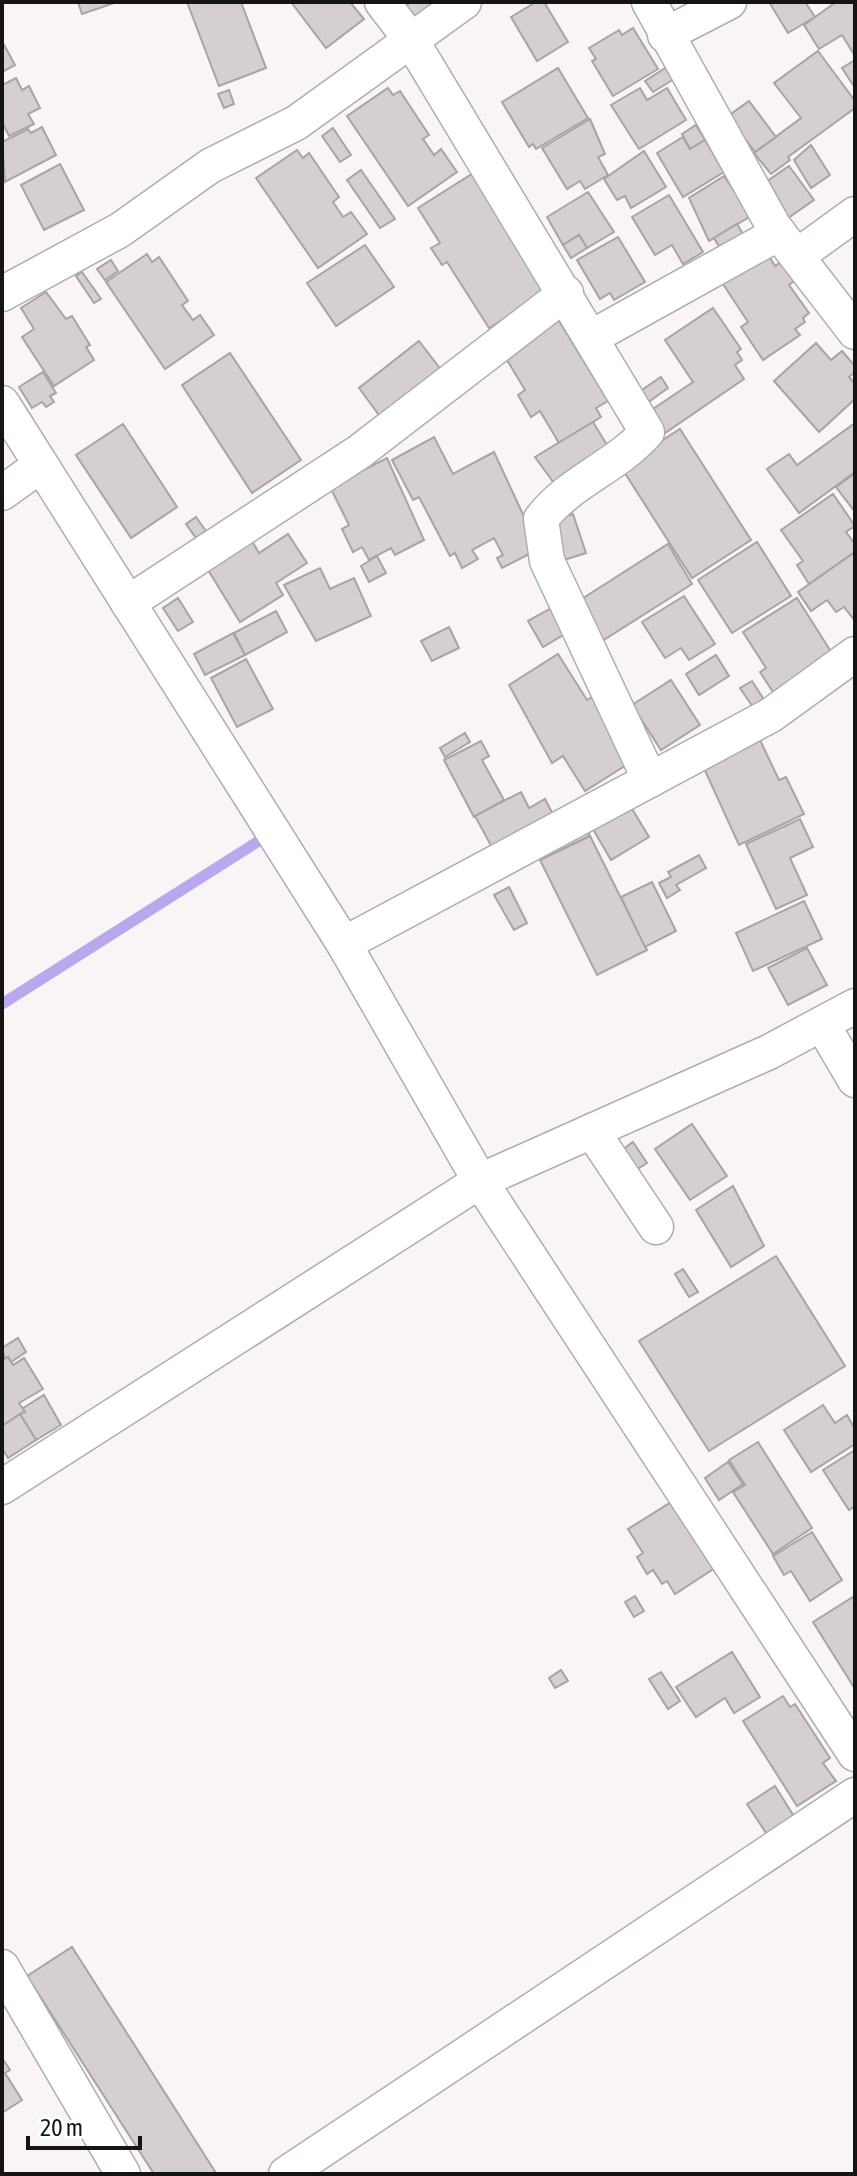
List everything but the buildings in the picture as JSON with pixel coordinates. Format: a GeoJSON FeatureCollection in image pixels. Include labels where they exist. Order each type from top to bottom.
{"type":"FeatureCollection","features":[{"type":"Feature","properties":{"kind":"street"},"geometry":{"type":"LineString","coordinates":[[382,2],[411,40],[647,432],[628,453],[556,500],[541,519],[547,561],[650,780]]}},
{"type":"Feature","properties":{"kind":"street"},"geometry":{"type":"LineString","coordinates":[[2,294],[120,230],[210,166],[296,123],[464,2]]}},
{"type":"Feature","properties":{"kind":"street"},"geometry":{"type":"LineString","coordinates":[[649,2],[665,35],[788,244],[855,332]]}},
{"type":"Feature","properties":{"kind":"street"},"geometry":{"type":"LineString","coordinates":[[665,35],[729,2]]}},
{"type":"Feature","properties":{"kind":"street"},"geometry":{"type":"LineString","coordinates":[[592,337],[855,214]]}},
{"type":"Feature","properties":{"kind":"street"},"geometry":{"type":"LineString","coordinates":[[128,603],[359,452],[566,293]]}},
{"type":"Feature","properties":{"kind":"street"},"geometry":{"type":"LineString","coordinates":[[2,403],[344,944],[480,1181],[855,1754]]}},
{"type":"Feature","properties":{"kind":"street"},"geometry":{"type":"LineString","coordinates":[[2,493],[41,465]]}},
{"type":"Feature","properties":{"kind":"street"},"geometry":{"type":"LineString","coordinates":[[344,944],[771,715],[855,654]]}},
{"type":"Feature","properties":{"kind":"street"},"geometry":{"type":"LineString","coordinates":[[2,1487],[480,1181],[769,1052],[855,1006]]}},
{"type":"Feature","properties":{"kind":"street"},"geometry":{"type":"LineString","coordinates":[[822,1024],[855,1080]]}},
{"type":"Feature","properties":{"kind":"street"},"geometry":{"type":"LineString","coordinates":[[592,1131],[656,1227]]}},
{"type":"Feature","properties":{"kind":"street"},"geometry":{"type":"LineString","coordinates":[[286,2174],[855,1795]]}},
{"type":"Feature","properties":{"kind":"street"},"geometry":{"type":"LineString","coordinates":[[2,1967],[123,2174]]}},
{"type":"Feature","properties":{"kind":"waterway"},"geometry":{"type":"LineString","coordinates":[[2,1004],[265,837]]}}]}
